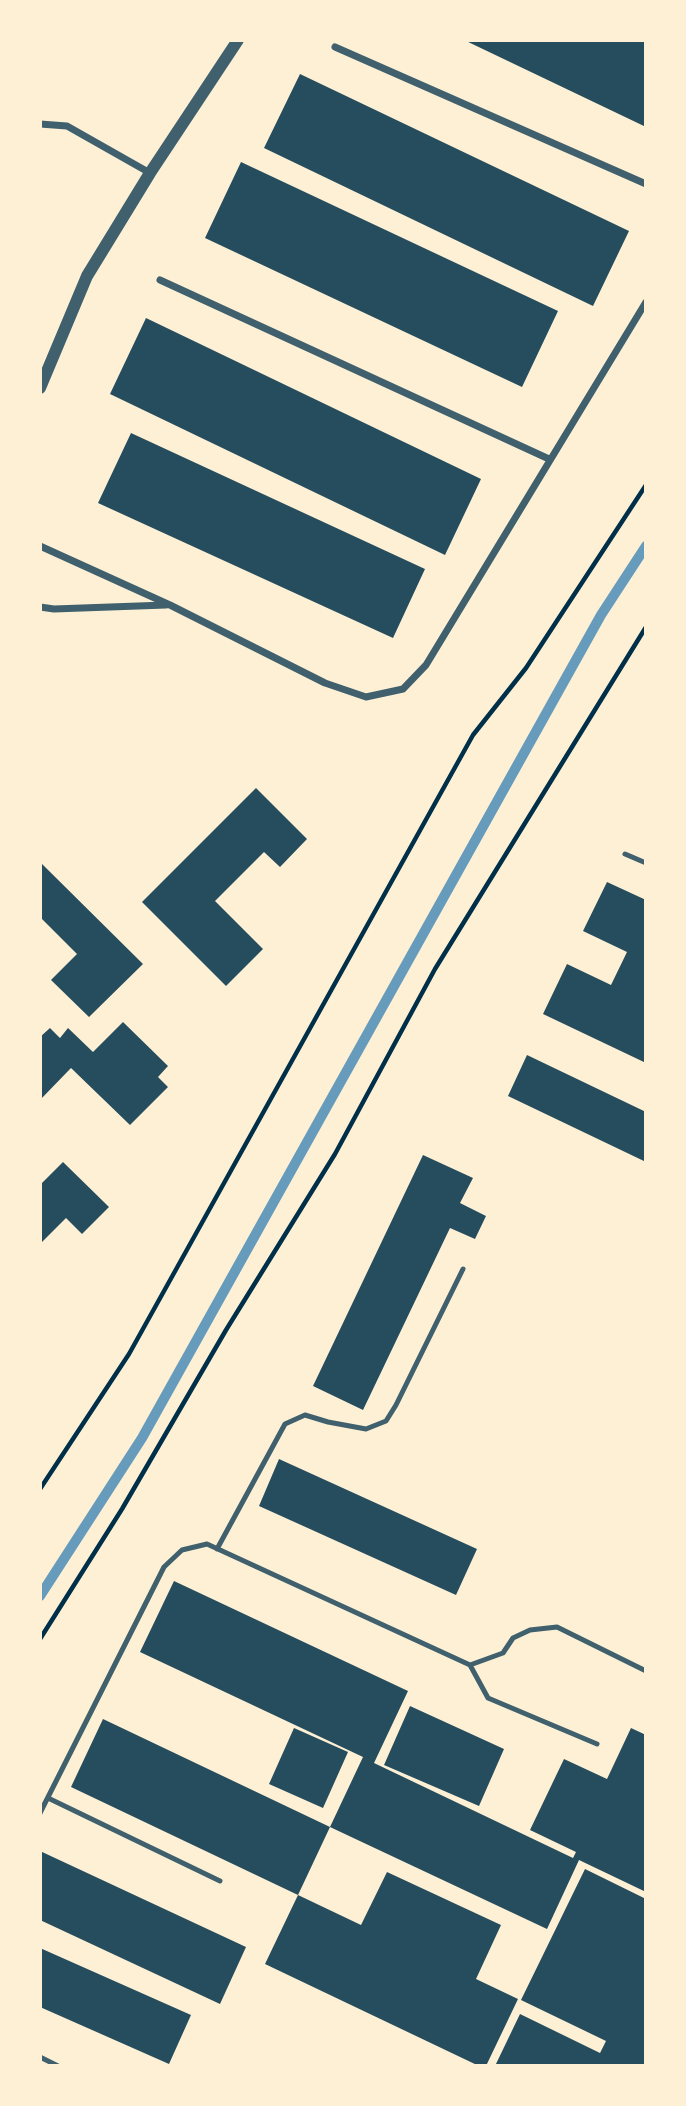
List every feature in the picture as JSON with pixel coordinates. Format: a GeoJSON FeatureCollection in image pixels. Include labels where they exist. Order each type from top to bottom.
{"type":"FeatureCollection","features":[{"type":"Feature","properties":{"kind":"street"},"geometry":{"type":"LineString","coordinates":[[40,388],[87,276],[237,40]]}},
{"type":"Feature","properties":{"kind":"street"},"geometry":{"type":"LineString","coordinates":[[335,47],[646,184]]}},
{"type":"Feature","properties":{"kind":"street"},"geometry":{"type":"LineString","coordinates":[[40,124],[68,126],[150,173]]}},
{"type":"Feature","properties":{"kind":"street"},"geometry":{"type":"LineString","coordinates":[[160,280],[549,459]]}},
{"type":"Feature","properties":{"kind":"street"},"geometry":{"type":"LineString","coordinates":[[40,546],[170,604],[325,683],[366,697],[403,688],[426,665],[646,302]]}},
{"type":"Feature","properties":{"kind":"street"},"geometry":{"type":"LineString","coordinates":[[40,607],[54,609],[170,604]]}},
{"type":"Feature","properties":{"kind":"lane"},"geometry":{"type":"LineString","coordinates":[[625,855],[646,863]]}},
{"type":"Feature","properties":{"kind":"lane"},"geometry":{"type":"LineString","coordinates":[[218,1549],[285,1424],[305,1415],[366,1429],[386,1421],[463,1269]]}},
{"type":"Feature","properties":{"kind":"lane"},"geometry":{"type":"LineString","coordinates":[[40,1813],[164,1567],[182,1550],[207,1544],[470,1665],[488,1698],[597,1744]]}},
{"type":"Feature","properties":{"kind":"lane"},"geometry":{"type":"LineString","coordinates":[[470,1665],[502,1653],[513,1638],[530,1630],[556,1628],[646,1671]]}},
{"type":"Feature","properties":{"kind":"lane"},"geometry":{"type":"LineString","coordinates":[[48,1798],[220,1881]]}},
{"type":"Feature","properties":{"kind":"lane"},"geometry":{"type":"LineString","coordinates":[[40,2057],[58,2066]]}},
{"type":"Feature","properties":{"kind":"path"},"geometry":{"type":"LineString","coordinates":[[40,1489],[129,1354],[473,735],[526,668],[646,485]]}},
{"type":"Feature","properties":{"kind":"path"},"geometry":{"type":"LineString","coordinates":[[40,1639],[122,1509],[226,1330],[335,1154],[435,969],[646,627]]}},
{"type":"Feature","properties":{"kind":"building"},"geometry":{"type":"Polygon","coordinates":[[[464,40],[644,40],[646,127],[464,40]]]}},
{"type":"Feature","properties":{"kind":"building"},"geometry":{"type":"Polygon","coordinates":[[[300,74],[629,231],[593,306],[264,148],[300,74]]]}},
{"type":"Feature","properties":{"kind":"building"},"geometry":{"type":"Polygon","coordinates":[[[241,162],[558,311],[522,387],[205,238],[241,162]]]}},
{"type":"Feature","properties":{"kind":"building"},"geometry":{"type":"Polygon","coordinates":[[[146,318],[481,479],[445,555],[110,394],[146,318]]]}},
{"type":"Feature","properties":{"kind":"building"},"geometry":{"type":"Polygon","coordinates":[[[131,433],[425,569],[393,638],[98,503],[131,433]]]}},
{"type":"Feature","properties":{"kind":"building"},"geometry":{"type":"Polygon","coordinates":[[[256,788],[307,839],[280,867],[264,852],[215,901],[263,949],[226,986],[142,902],[256,788]]]}},
{"type":"Feature","properties":{"kind":"building"},"geometry":{"type":"Polygon","coordinates":[[[40,862],[143,964],[89,1017],[51,980],[77,954],[40,917],[40,862]]]}},
{"type":"Feature","properties":{"kind":"building"},"geometry":{"type":"Polygon","coordinates":[[[607,882],[646,900],[646,1063],[543,1014],[567,964],[611,985],[627,952],[583,931],[607,882]]]}},
{"type":"Feature","properties":{"kind":"building"},"geometry":{"type":"Polygon","coordinates":[[[123,1022],[168,1066],[158,1077],[168,1087],[130,1125],[71,1068],[40,1100],[40,1037],[50,1028],[60,1038],[68,1028],[93,1052],[123,1022]]]}},
{"type":"Feature","properties":{"kind":"building"},"geometry":{"type":"Polygon","coordinates":[[[527,1055],[646,1112],[646,1162],[508,1096],[527,1055]]]}},
{"type":"Feature","properties":{"kind":"building"},"geometry":{"type":"Polygon","coordinates":[[[423,1155],[473,1178],[460,1203],[486,1216],[475,1239],[450,1228],[363,1410],[313,1386],[423,1155]]]}},
{"type":"Feature","properties":{"kind":"building"},"geometry":{"type":"Polygon","coordinates":[[[63,1162],[109,1207],[82,1234],[66,1218],[40,1244],[40,1185],[63,1162]]]}},
{"type":"Feature","properties":{"kind":"building"},"geometry":{"type":"Polygon","coordinates":[[[279,1459],[477,1549],[456,1595],[259,1506],[279,1459]]]}},
{"type":"Feature","properties":{"kind":"building"},"geometry":{"type":"Polygon","coordinates":[[[174,1581],[408,1691],[374,1763],[573,1858],[576,1852],[530,1830],[564,1759],[607,1779],[631,1728],[646,1735],[646,1892],[579,1860],[547,1929],[330,1827],[363,1757],[140,1652],[174,1581]]]}},
{"type":"Feature","properties":{"kind":"building"},"geometry":{"type":"Polygon","coordinates":[[[410,1706],[504,1749],[479,1806],[384,1765],[410,1706]]]}},
{"type":"Feature","properties":{"kind":"building"},"geometry":{"type":"Polygon","coordinates":[[[103,1719],[330,1827],[298,1895],[71,1787],[103,1719]]]}},
{"type":"Feature","properties":{"kind":"building"},"geometry":{"type":"Polygon","coordinates":[[[294,1728],[348,1752],[323,1808],[269,1784],[294,1728]]]}},
{"type":"Feature","properties":{"kind":"building"},"geometry":{"type":"Polygon","coordinates":[[[40,1851],[246,1947],[220,2004],[40,1920],[40,1851]]]}},
{"type":"Feature","properties":{"kind":"building"},"geometry":{"type":"Polygon","coordinates":[[[585,1869],[646,1899],[646,2066],[495,2066],[520,2014],[600,2053],[606,2041],[521,2000],[585,1869]]]}},
{"type":"Feature","properties":{"kind":"building"},"geometry":{"type":"Polygon","coordinates":[[[387,1872],[501,1925],[476,1979],[518,1999],[486,2066],[479,2066],[265,1964],[298,1895],[361,1925],[387,1872]]]}},
{"type":"Feature","properties":{"kind":"building"},"geometry":{"type":"Polygon","coordinates":[[[40,1948],[191,2015],[169,2064],[40,2007],[40,1948]]]}},
{"type":"Feature","properties":{"kind":"waterway"},"geometry":{"type":"LineString","coordinates":[[40,1596],[142,1438],[601,615],[646,546]]}}]}
